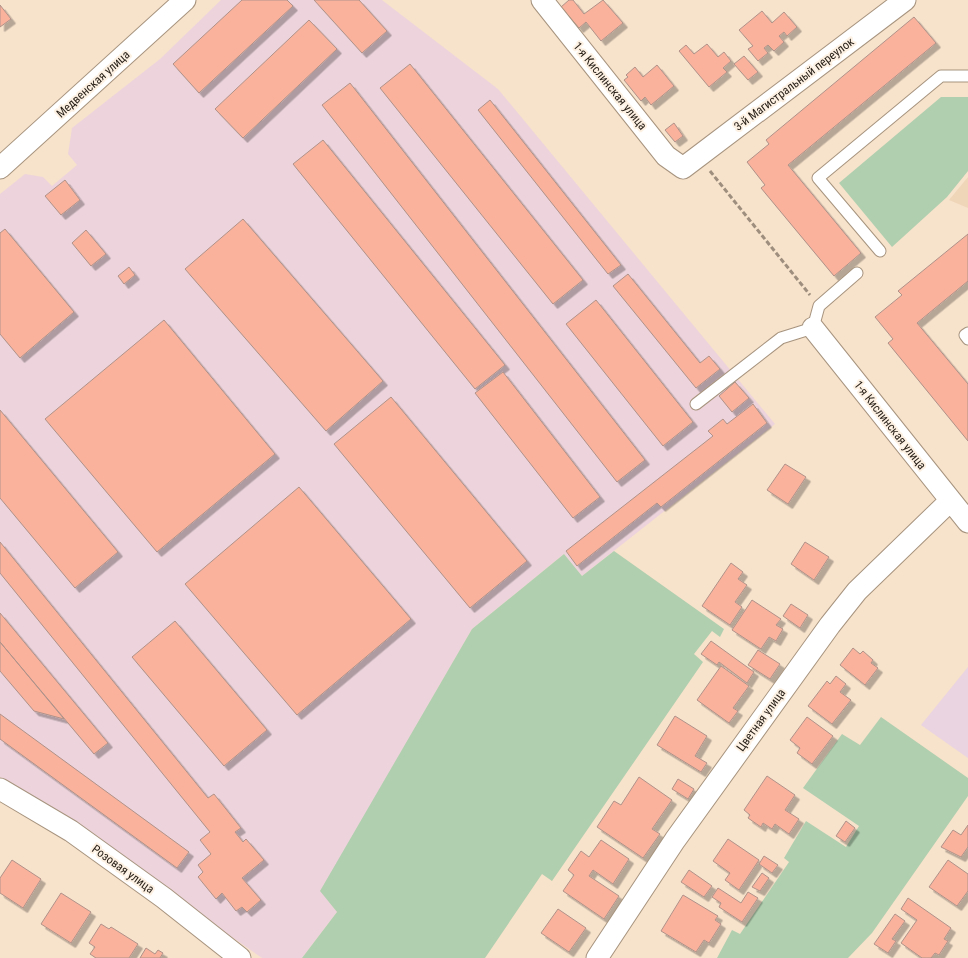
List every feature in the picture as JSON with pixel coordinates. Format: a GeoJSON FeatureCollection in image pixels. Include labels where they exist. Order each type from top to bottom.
{"type":"FeatureCollection","features":[{"type":"Feature","properties":{"kind":"street","name":"Медвенская улица"},"geometry":{"type":"LineString","coordinates":[[0,168],[185,0]]}},
{"type":"Feature","properties":{"kind":"street","name":"1-я Кислинская улица"},"geometry":{"type":"LineString","coordinates":[[542,0],[666,156],[690,162]]}},
{"type":"Feature","properties":{"kind":"street","name":"3-й Магистральный переулок"},"geometry":{"type":"LineString","coordinates":[[690,162],[905,0]]}},
{"type":"Feature","properties":{"kind":"street","name":"1-я Кислинская улица"},"geometry":{"type":"LineString","coordinates":[[813,328],[968,522]]}},
{"type":"Feature","properties":{"kind":"street","name":"Цветная улица"},"geometry":{"type":"LineString","coordinates":[[597,958],[675,840],[830,625],[857,591],[950,501]]}},
{"type":"Feature","properties":{"kind":"street","name":"Розовая улица"},"geometry":{"type":"LineString","coordinates":[[0,789],[71,831],[164,898],[240,958]]}},
{"type":"Feature","properties":{"kind":"lane"},"geometry":{"type":"LineString","coordinates":[[880,251],[818,178],[941,76],[968,76]]}},
{"type":"Feature","properties":{"kind":"lane"},"geometry":{"type":"LineString","coordinates":[[696,404],[781,338],[813,328],[819,306],[857,273]]}},
{"type":"Feature","properties":{"kind":"lane"},"geometry":{"type":"LineString","coordinates":[[968,333],[965,335],[968,339]]}},
{"type":"Feature","properties":{"kind":"path"},"geometry":{"type":"LineString","coordinates":[[690,162],[819,306]]}},
{"type":"Feature","properties":{"kind":"shaded area"},"geometry":{"type":"Polygon","coordinates":[[[221,0],[382,0],[498,89],[775,424],[582,576],[564,554],[472,629],[321,891],[337,912],[302,958],[262,958],[0,777],[0,194],[25,174],[43,177],[52,186],[77,165],[68,154],[72,128],[160,59],[221,0]]]}},
{"type":"Feature","properties":{"kind":"shaded area"},"geometry":{"type":"Polygon","coordinates":[[[968,177],[968,208],[949,200],[968,177]]]}},
{"type":"Feature","properties":{"kind":"shaded area"},"geometry":{"type":"Polygon","coordinates":[[[968,667],[968,758],[921,725],[968,667]]]}},
{"type":"Feature","properties":{"kind":"green space"},"geometry":{"type":"Polygon","coordinates":[[[941,97],[968,97],[968,171],[947,197],[892,247],[839,183],[941,97]]]}},
{"type":"Feature","properties":{"kind":"green space"},"geometry":{"type":"Polygon","coordinates":[[[614,551],[724,629],[720,637],[712,631],[694,654],[703,662],[552,881],[542,874],[485,958],[302,958],[337,912],[320,891],[472,629],[564,554],[582,576],[614,551]]]}},
{"type":"Feature","properties":{"kind":"green space"},"geometry":{"type":"Polygon","coordinates":[[[881,717],[968,778],[968,796],[872,933],[848,958],[717,958],[732,930],[740,934],[789,862],[784,858],[806,821],[846,847],[859,826],[803,788],[842,734],[860,745],[881,717]]]}},
{"type":"Feature","properties":{"kind":"building"},"geometry":{"type":"Polygon","coordinates":[[[242,0],[287,0],[293,6],[199,93],[173,64],[242,0]]]}},
{"type":"Feature","properties":{"kind":"building"},"geometry":{"type":"Polygon","coordinates":[[[314,0],[359,0],[387,31],[362,53],[314,0]]]}},
{"type":"Feature","properties":{"kind":"building"},"geometry":{"type":"Polygon","coordinates":[[[569,0],[573,0],[584,14],[603,0],[623,23],[601,41],[586,22],[579,28],[561,7],[569,0]]]}},
{"type":"Feature","properties":{"kind":"building"},"geometry":{"type":"Polygon","coordinates":[[[0,5],[11,19],[0,27],[0,5]]]}},
{"type":"Feature","properties":{"kind":"building"},"geometry":{"type":"Polygon","coordinates":[[[762,11],[772,23],[784,12],[797,27],[787,36],[784,32],[779,36],[784,42],[774,51],[768,45],[764,48],[768,53],[758,61],[748,49],[753,46],[739,30],[762,11]]]}},
{"type":"Feature","properties":{"kind":"building"},"geometry":{"type":"Polygon","coordinates":[[[914,17],[936,43],[788,165],[861,253],[834,276],[761,188],[765,185],[747,162],[769,144],[766,140],[914,17]]]}},
{"type":"Feature","properties":{"kind":"building"},"geometry":{"type":"Polygon","coordinates":[[[309,20],[337,49],[243,138],[215,109],[309,20]]]}},
{"type":"Feature","properties":{"kind":"building"},"geometry":{"type":"Polygon","coordinates":[[[707,44],[718,57],[724,52],[731,61],[723,68],[727,72],[709,87],[679,51],[686,45],[694,54],[707,44]]]}},
{"type":"Feature","properties":{"kind":"building"},"geometry":{"type":"Polygon","coordinates":[[[744,56],[758,72],[748,80],[734,64],[744,56]]]}},
{"type":"Feature","properties":{"kind":"building"},"geometry":{"type":"Polygon","coordinates":[[[410,64],[583,280],[553,304],[380,88],[410,64]]]}},
{"type":"Feature","properties":{"kind":"building"},"geometry":{"type":"Polygon","coordinates":[[[657,65],[674,86],[651,105],[645,97],[641,101],[624,80],[628,77],[626,75],[635,67],[643,77],[657,65]]]}},
{"type":"Feature","properties":{"kind":"building"},"geometry":{"type":"Polygon","coordinates":[[[350,83],[645,460],[617,482],[322,105],[350,83]]]}},
{"type":"Feature","properties":{"kind":"building"},"geometry":{"type":"Polygon","coordinates":[[[490,100],[621,265],[608,274],[478,110],[490,100]]]}},
{"type":"Feature","properties":{"kind":"building"},"geometry":{"type":"Polygon","coordinates":[[[674,123],[683,136],[675,142],[665,130],[674,123]]]}},
{"type":"Feature","properties":{"kind":"building"},"geometry":{"type":"Polygon","coordinates":[[[323,140],[505,365],[475,389],[293,164],[323,140]]]}},
{"type":"Feature","properties":{"kind":"building"},"geometry":{"type":"Polygon","coordinates":[[[65,180],[80,200],[61,215],[45,196],[65,180]]]}},
{"type":"Feature","properties":{"kind":"building"},"geometry":{"type":"Polygon","coordinates":[[[243,219],[383,381],[326,431],[185,269],[243,219]]]}},
{"type":"Feature","properties":{"kind":"building"},"geometry":{"type":"Polygon","coordinates":[[[5,229],[74,312],[20,358],[0,334],[0,233],[5,229]]]}},
{"type":"Feature","properties":{"kind":"building"},"geometry":{"type":"Polygon","coordinates":[[[86,230],[106,254],[91,266],[72,243],[86,230]]]}},
{"type":"Feature","properties":{"kind":"building"},"geometry":{"type":"Polygon","coordinates":[[[968,234],[968,281],[917,323],[968,384],[968,441],[888,343],[893,339],[875,317],[902,295],[898,291],[968,234]]]}},
{"type":"Feature","properties":{"kind":"building"},"geometry":{"type":"Polygon","coordinates":[[[129,267],[135,275],[124,284],[118,276],[129,267]]]}},
{"type":"Feature","properties":{"kind":"building"},"geometry":{"type":"Polygon","coordinates":[[[628,274],[700,363],[709,356],[720,369],[696,388],[613,286],[628,274]]]}},
{"type":"Feature","properties":{"kind":"building"},"geometry":{"type":"Polygon","coordinates":[[[596,300],[693,422],[663,446],[566,324],[596,300]]]}},
{"type":"Feature","properties":{"kind":"building"},"geometry":{"type":"Polygon","coordinates":[[[164,320],[275,454],[157,552],[45,419],[164,320]]]}},
{"type":"Feature","properties":{"kind":"building"},"geometry":{"type":"Polygon","coordinates":[[[503,372],[600,497],[573,518],[475,393],[503,372]]]}},
{"type":"Feature","properties":{"kind":"building"},"geometry":{"type":"Polygon","coordinates":[[[735,382],[749,398],[732,412],[719,396],[735,382]]]}},
{"type":"Feature","properties":{"kind":"building"},"geometry":{"type":"Polygon","coordinates":[[[391,397],[527,561],[470,608],[334,444],[391,397]]]}},
{"type":"Feature","properties":{"kind":"building"},"geometry":{"type":"Polygon","coordinates":[[[753,404],[767,423],[661,507],[657,503],[577,566],[566,551],[713,436],[708,431],[723,419],[727,424],[753,404]]]}},
{"type":"Feature","properties":{"kind":"building"},"geometry":{"type":"Polygon","coordinates":[[[0,410],[118,552],[75,588],[0,498],[0,410]]]}},
{"type":"Feature","properties":{"kind":"building"},"geometry":{"type":"Polygon","coordinates":[[[785,464],[806,477],[788,504],[767,490],[785,464]]]}},
{"type":"Feature","properties":{"kind":"building"},"geometry":{"type":"Polygon","coordinates":[[[299,487],[411,619],[297,715],[185,584],[299,487]]]}},
{"type":"Feature","properties":{"kind":"building"},"geometry":{"type":"Polygon","coordinates":[[[0,542],[208,798],[214,794],[241,828],[235,832],[243,842],[246,839],[264,860],[242,878],[261,900],[247,912],[242,907],[236,911],[222,893],[216,899],[198,877],[203,872],[198,865],[211,854],[200,840],[210,832],[0,573],[0,542]]]}},
{"type":"Feature","properties":{"kind":"building"},"geometry":{"type":"Polygon","coordinates":[[[805,542],[829,557],[814,580],[791,564],[805,542]]]}},
{"type":"Feature","properties":{"kind":"building"},"geometry":{"type":"Polygon","coordinates":[[[731,563],[743,572],[738,579],[747,585],[735,602],[742,607],[730,625],[702,606],[731,563]]]}},
{"type":"Feature","properties":{"kind":"building"},"geometry":{"type":"Polygon","coordinates":[[[752,600],[781,619],[776,625],[783,629],[776,641],[769,637],[761,649],[732,630],[752,600]]]}},
{"type":"Feature","properties":{"kind":"building"},"geometry":{"type":"Polygon","coordinates":[[[791,604],[808,615],[800,628],[783,616],[791,604]]]}},
{"type":"Feature","properties":{"kind":"building"},"geometry":{"type":"Polygon","coordinates":[[[0,613],[108,743],[94,754],[0,642],[0,613]]]}},
{"type":"Feature","properties":{"kind":"building"},"geometry":{"type":"Polygon","coordinates":[[[175,621],[267,730],[224,766],[132,657],[175,621]]]}},
{"type":"Feature","properties":{"kind":"building"},"geometry":{"type":"Polygon","coordinates":[[[711,641],[754,672],[747,683],[719,662],[717,665],[701,654],[711,641]]]}},
{"type":"Feature","properties":{"kind":"building"},"geometry":{"type":"Polygon","coordinates":[[[0,642],[64,719],[34,711],[0,671],[0,642]]]}},
{"type":"Feature","properties":{"kind":"building"},"geometry":{"type":"Polygon","coordinates":[[[853,648],[860,654],[863,651],[873,660],[871,663],[878,668],[865,685],[840,665],[853,648]]]}},
{"type":"Feature","properties":{"kind":"building"},"geometry":{"type":"Polygon","coordinates":[[[758,650],[780,664],[770,679],[748,665],[758,650]]]}},
{"type":"Feature","properties":{"kind":"building"},"geometry":{"type":"Polygon","coordinates":[[[721,666],[749,686],[733,708],[738,711],[729,723],[697,700],[721,666]]]}},
{"type":"Feature","properties":{"kind":"building"},"geometry":{"type":"Polygon","coordinates":[[[836,676],[846,684],[840,692],[851,700],[832,724],[808,706],[827,681],[830,684],[836,676]]]}},
{"type":"Feature","properties":{"kind":"building"},"geometry":{"type":"Polygon","coordinates":[[[0,714],[189,852],[177,868],[0,739],[0,714]]]}},
{"type":"Feature","properties":{"kind":"building"},"geometry":{"type":"Polygon","coordinates":[[[675,716],[707,736],[695,756],[707,763],[701,772],[657,745],[675,716]]]}},
{"type":"Feature","properties":{"kind":"building"},"geometry":{"type":"Polygon","coordinates":[[[807,717],[833,736],[812,764],[797,753],[800,748],[790,740],[807,717]]]}},
{"type":"Feature","properties":{"kind":"building"},"geometry":{"type":"Polygon","coordinates":[[[767,776],[795,795],[785,810],[799,819],[789,834],[775,824],[772,829],[763,823],[761,827],[748,818],[750,815],[744,810],[767,776]]]}},
{"type":"Feature","properties":{"kind":"building"},"geometry":{"type":"Polygon","coordinates":[[[639,777],[672,800],[652,829],[660,834],[643,858],[597,827],[614,801],[621,805],[639,777]]]}},
{"type":"Feature","properties":{"kind":"building"},"geometry":{"type":"Polygon","coordinates":[[[678,779],[694,789],[688,799],[672,789],[678,779]]]}},
{"type":"Feature","properties":{"kind":"building"},"geometry":{"type":"Polygon","coordinates":[[[846,821],[855,828],[845,842],[836,836],[846,821]]]}},
{"type":"Feature","properties":{"kind":"building"},"geometry":{"type":"Polygon","coordinates":[[[968,825],[968,847],[961,857],[941,847],[953,830],[961,835],[968,825]]]}},
{"type":"Feature","properties":{"kind":"building"},"geometry":{"type":"Polygon","coordinates":[[[728,839],[759,860],[739,890],[725,880],[730,873],[713,861],[728,839]]]}},
{"type":"Feature","properties":{"kind":"building"},"geometry":{"type":"Polygon","coordinates":[[[601,840],[629,859],[613,884],[593,870],[589,876],[619,896],[604,919],[563,891],[574,875],[568,870],[581,851],[589,857],[601,840]]]}},
{"type":"Feature","properties":{"kind":"building"},"geometry":{"type":"Polygon","coordinates":[[[764,856],[778,865],[772,873],[759,864],[764,856]]]}},
{"type":"Feature","properties":{"kind":"building"},"geometry":{"type":"Polygon","coordinates":[[[12,860],[41,879],[23,908],[0,893],[0,878],[12,860]]]}},
{"type":"Feature","properties":{"kind":"building"},"geometry":{"type":"Polygon","coordinates":[[[948,860],[968,874],[968,891],[957,906],[929,887],[948,860]]]}},
{"type":"Feature","properties":{"kind":"building"},"geometry":{"type":"Polygon","coordinates":[[[689,870],[712,886],[704,897],[681,882],[689,870]]]}},
{"type":"Feature","properties":{"kind":"building"},"geometry":{"type":"Polygon","coordinates":[[[762,873],[769,878],[760,891],[752,887],[762,873]]]}},
{"type":"Feature","properties":{"kind":"building"},"geometry":{"type":"Polygon","coordinates":[[[718,888],[741,903],[748,892],[758,898],[742,922],[719,907],[721,903],[712,897],[718,888]]]}},
{"type":"Feature","properties":{"kind":"building"},"geometry":{"type":"Polygon","coordinates":[[[61,893],[91,912],[71,943],[41,924],[61,893]]]}},
{"type":"Feature","properties":{"kind":"building"},"geometry":{"type":"Polygon","coordinates":[[[683,895],[718,916],[715,920],[721,924],[709,943],[704,940],[696,952],[661,931],[683,895]]]}},
{"type":"Feature","properties":{"kind":"building"},"geometry":{"type":"Polygon","coordinates":[[[908,898],[951,928],[944,939],[948,941],[939,955],[935,953],[931,958],[922,958],[901,943],[917,920],[901,909],[908,898]]]}},
{"type":"Feature","properties":{"kind":"building"},"geometry":{"type":"Polygon","coordinates":[[[558,909],[586,928],[569,952],[541,933],[558,909]]]}},
{"type":"Feature","properties":{"kind":"building"},"geometry":{"type":"Polygon","coordinates":[[[895,914],[905,921],[892,939],[896,941],[888,953],[874,944],[895,914]]]}},
{"type":"Feature","properties":{"kind":"building"},"geometry":{"type":"Polygon","coordinates":[[[101,924],[109,929],[111,927],[138,944],[129,958],[96,958],[90,954],[95,947],[89,943],[101,924]]]}},
{"type":"Feature","properties":{"kind":"building"},"geometry":{"type":"Polygon","coordinates":[[[146,948],[155,954],[158,950],[163,953],[160,958],[140,958],[146,948]]]}}]}
